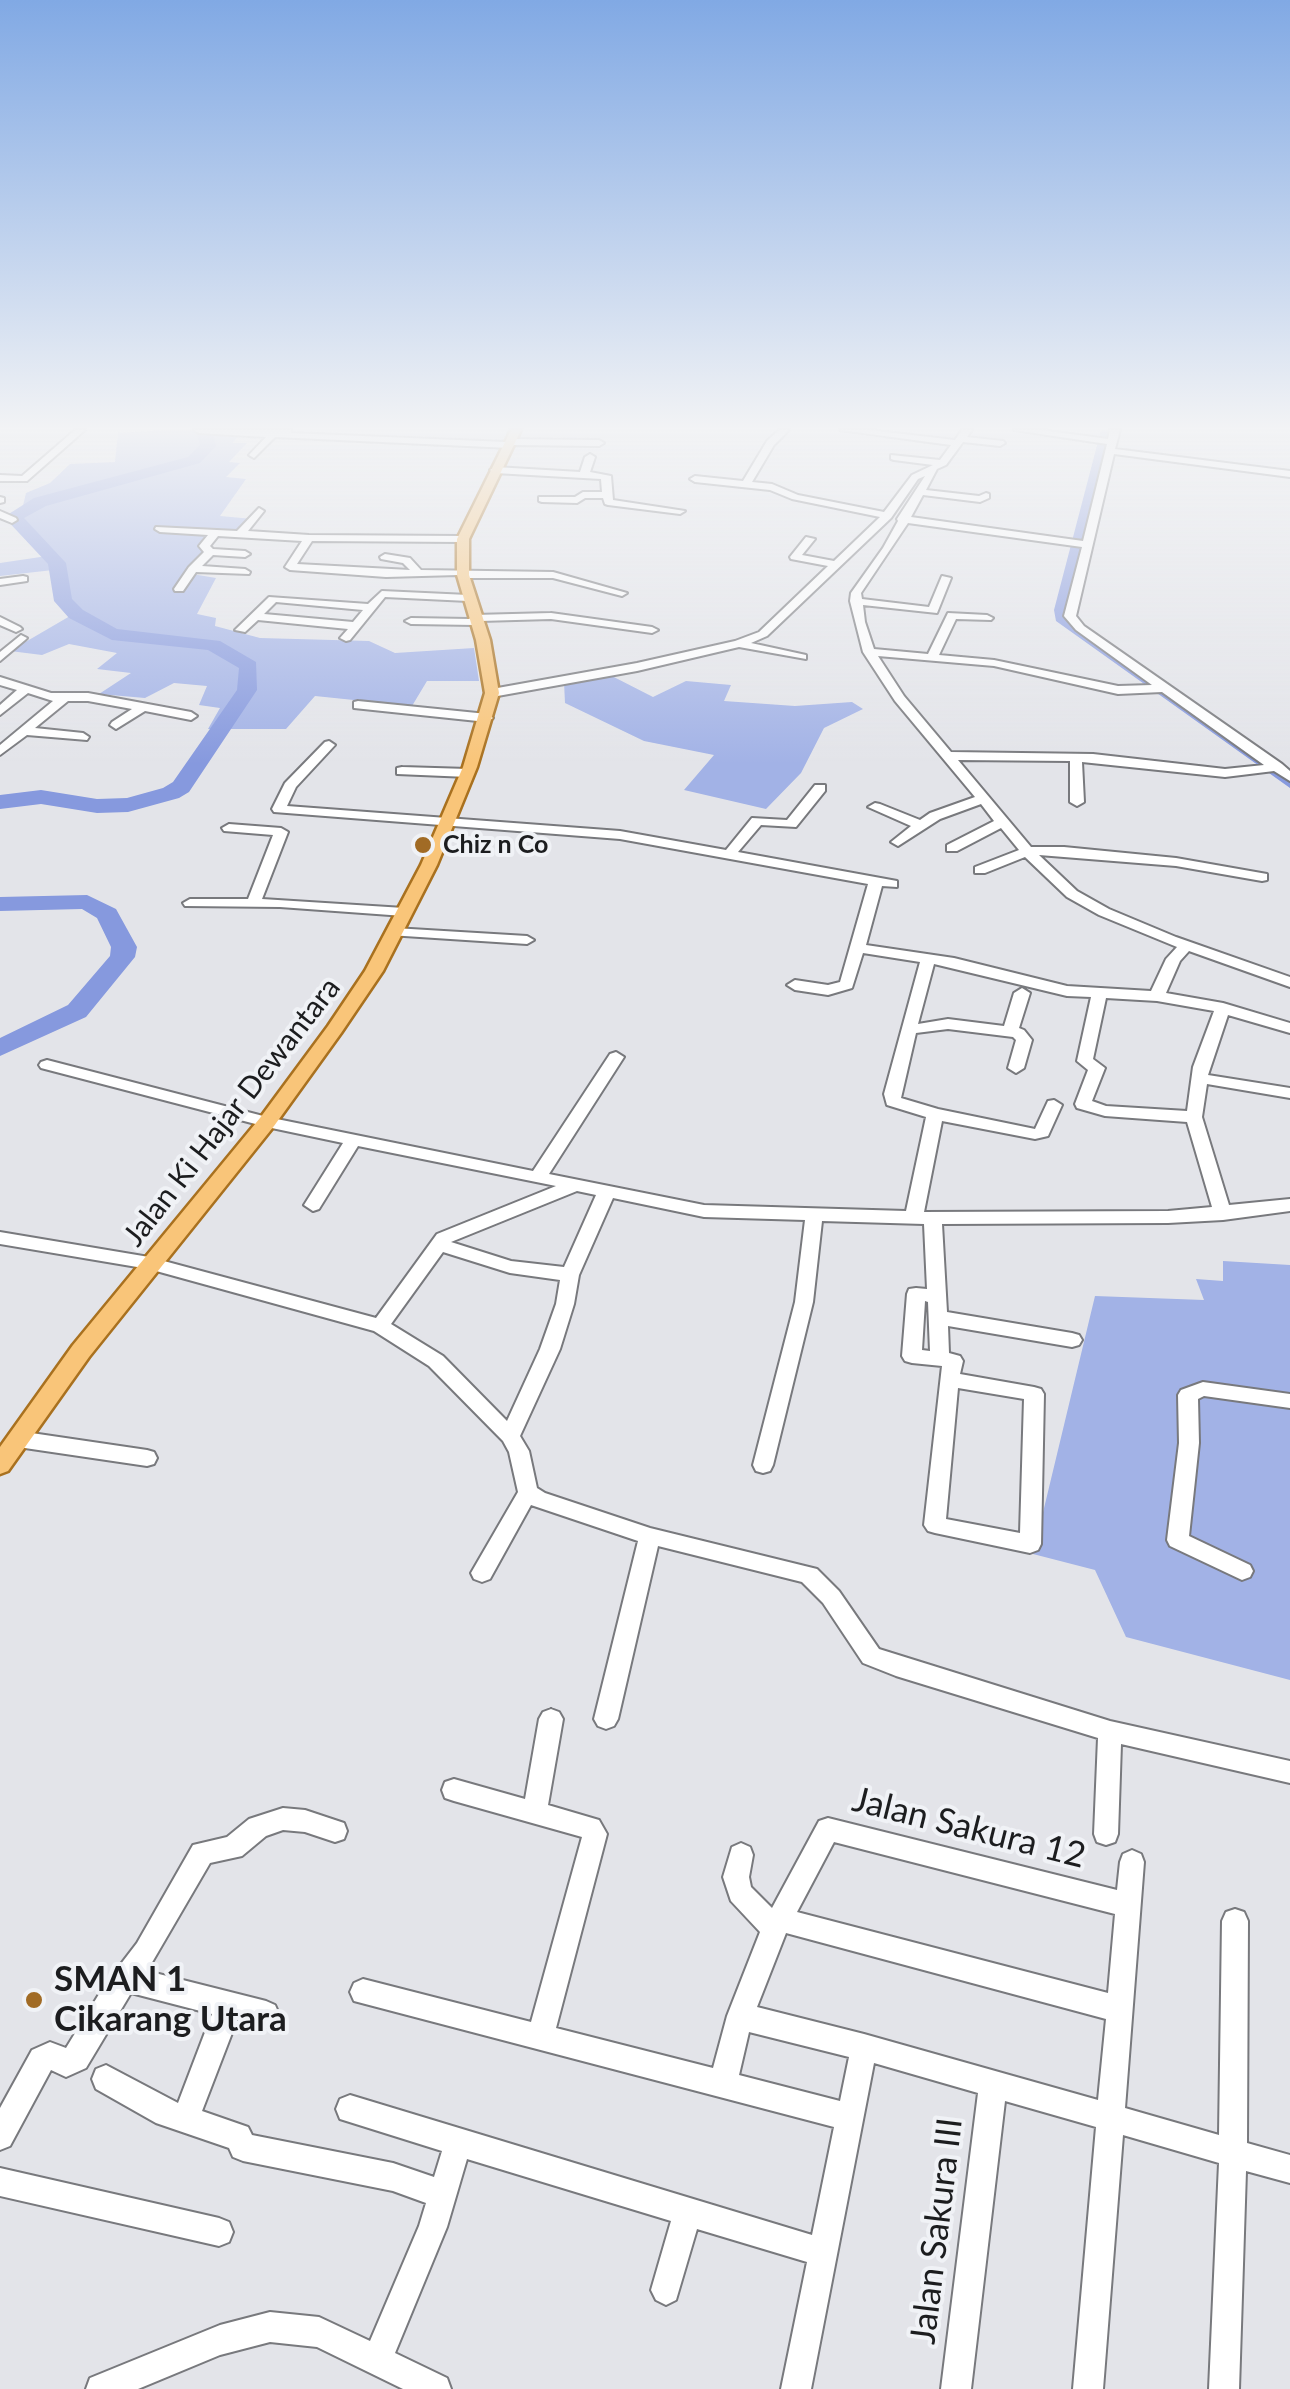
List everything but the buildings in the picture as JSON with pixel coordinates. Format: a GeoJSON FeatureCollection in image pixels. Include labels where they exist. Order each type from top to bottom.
{"type":"FeatureCollection","features":[{"type":"Feature","properties":{"kind":"main road","name":"Jalan Ki Hajar Dewantara"},"geometry":{"type":"LineString","coordinates":[[0,1464],[149,1264],[267,1122],[335,1029],[429,865],[468,773],[492,693],[463,573],[463,541]]}},
{"type":"Feature","properties":{"kind":"street"},"geometry":{"type":"LineString","coordinates":[[208,541],[204,546],[210,552],[244,554]]}},
{"type":"Feature","properties":{"kind":"street"},"geometry":{"type":"LineString","coordinates":[[307,541],[290,567],[395,574],[416,570],[552,575],[622,594]]}},
{"type":"Feature","properties":{"kind":"street"},"geometry":{"type":"LineString","coordinates":[[807,541],[795,557],[835,564]]}},
{"type":"Feature","properties":{"kind":"street"},"geometry":{"type":"LineString","coordinates":[[492,693],[638,668],[739,644],[766,632],[859,541]]}},
{"type":"Feature","properties":{"kind":"street"},"geometry":{"type":"LineString","coordinates":[[891,541],[858,589],[855,601],[869,652],[899,698],[1027,851],[1072,894],[1104,912],[1290,982]]}},
{"type":"Feature","properties":{"kind":"street"},"geometry":{"type":"LineString","coordinates":[[1062,541],[1080,544],[1070,616],[1080,628],[1155,689],[1269,768],[1290,777]]}},
{"type":"Feature","properties":{"kind":"street"},"geometry":{"type":"LineString","coordinates":[[178,589],[210,552]]}},
{"type":"Feature","properties":{"kind":"street"},"geometry":{"type":"LineString","coordinates":[[385,557],[406,560],[416,570]]}},
{"type":"Feature","properties":{"kind":"street"},"geometry":{"type":"LineString","coordinates":[[193,569],[245,572]]}},
{"type":"Feature","properties":{"kind":"street"},"geometry":{"type":"LineString","coordinates":[[855,601],[933,611],[946,578]]}},
{"type":"Feature","properties":{"kind":"street"},"geometry":{"type":"LineString","coordinates":[[0,582],[23,579]]}},
{"type":"Feature","properties":{"kind":"street"},"geometry":{"type":"LineString","coordinates":[[346,638],[386,593],[468,598]]}},
{"type":"Feature","properties":{"kind":"street"},"geometry":{"type":"LineString","coordinates":[[241,630],[273,599],[370,607]]}},
{"type":"Feature","properties":{"kind":"street"},"geometry":{"type":"LineString","coordinates":[[254,616],[355,626]]}},
{"type":"Feature","properties":{"kind":"street"},"geometry":{"type":"LineString","coordinates":[[411,622],[551,616],[652,630]]}},
{"type":"Feature","properties":{"kind":"street"},"geometry":{"type":"LineString","coordinates":[[933,655],[952,616],[987,618]]}},
{"type":"Feature","properties":{"kind":"street"},"geometry":{"type":"LineString","coordinates":[[0,624],[19,634],[0,658]]}},
{"type":"Feature","properties":{"kind":"street"},"geometry":{"type":"LineString","coordinates":[[0,624],[6,632],[0,637]]}},
{"type":"Feature","properties":{"kind":"street"},"geometry":{"type":"LineString","coordinates":[[739,644],[802,657]]}},
{"type":"Feature","properties":{"kind":"street"},"geometry":{"type":"LineString","coordinates":[[869,652],[994,663],[1118,690],[1155,689],[1180,713]]}},
{"type":"Feature","properties":{"kind":"street"},"geometry":{"type":"LineString","coordinates":[[0,681],[64,698],[88,698],[192,716]]}},
{"type":"Feature","properties":{"kind":"street"},"geometry":{"type":"LineString","coordinates":[[0,711],[24,688]]}},
{"type":"Feature","properties":{"kind":"street"},"geometry":{"type":"LineString","coordinates":[[0,751],[64,698]]}},
{"type":"Feature","properties":{"kind":"street"},"geometry":{"type":"LineString","coordinates":[[358,705],[487,718]]}},
{"type":"Feature","properties":{"kind":"street"},"geometry":{"type":"LineString","coordinates":[[116,725],[141,708]]}},
{"type":"Feature","properties":{"kind":"street"},"geometry":{"type":"LineString","coordinates":[[28,730],[82,737]]}},
{"type":"Feature","properties":{"kind":"street"},"geometry":{"type":"LineString","coordinates":[[329,745],[290,786],[278,808],[620,835],[884,883],[858,948],[850,980],[843,988],[795,985]]}},
{"type":"Feature","properties":{"kind":"street"},"geometry":{"type":"LineString","coordinates":[[946,756],[1076,758],[1225,774],[1269,768]]}},
{"type":"Feature","properties":{"kind":"street"},"geometry":{"type":"LineString","coordinates":[[1076,758],[1077,802]]}},
{"type":"Feature","properties":{"kind":"street"},"geometry":{"type":"LineString","coordinates":[[1269,768],[1290,792]]}},
{"type":"Feature","properties":{"kind":"street"},"geometry":{"type":"LineString","coordinates":[[402,771],[468,773]]}},
{"type":"Feature","properties":{"kind":"street"},"geometry":{"type":"LineString","coordinates":[[728,856],[756,821],[790,824],[820,788]]}},
{"type":"Feature","properties":{"kind":"street"},"geometry":{"type":"LineString","coordinates":[[898,842],[920,825],[983,800]]}},
{"type":"Feature","properties":{"kind":"street"},"geometry":{"type":"LineString","coordinates":[[875,808],[920,825]]}},
{"type":"Feature","properties":{"kind":"street"},"geometry":{"type":"LineString","coordinates":[[952,848],[1002,822]]}},
{"type":"Feature","properties":{"kind":"street"},"geometry":{"type":"LineString","coordinates":[[229,828],[281,832],[254,902]]}},
{"type":"Feature","properties":{"kind":"street"},"geometry":{"type":"LineString","coordinates":[[980,870],[1027,851],[1128,856],[1262,877]]}},
{"type":"Feature","properties":{"kind":"street"},"geometry":{"type":"LineString","coordinates":[[190,903],[254,902],[404,912]]}},
{"type":"Feature","properties":{"kind":"street"},"geometry":{"type":"LineString","coordinates":[[394,932],[527,940]]}},
{"type":"Feature","properties":{"kind":"street"},"geometry":{"type":"LineString","coordinates":[[1157,996],[1173,958],[1186,946]]}},
{"type":"Feature","properties":{"kind":"street"},"geometry":{"type":"LineString","coordinates":[[858,948],[928,958],[1068,991],[1209,1002],[1290,1028]]}},
{"type":"Feature","properties":{"kind":"street"},"geometry":{"type":"LineString","coordinates":[[928,958],[892,1098],[935,1114],[1040,1134],[1054,1105]]}},
{"type":"Feature","properties":{"kind":"street"},"geometry":{"type":"LineString","coordinates":[[1010,1032],[1022,993]]}},
{"type":"Feature","properties":{"kind":"street"},"geometry":{"type":"LineString","coordinates":[[1098,993],[1086,1060],[1097,1068],[1082,1101],[1084,1106],[1194,1117]]}},
{"type":"Feature","properties":{"kind":"street"},"geometry":{"type":"LineString","coordinates":[[1223,1008],[1199,1078],[1194,1117],[1223,1214]]}},
{"type":"Feature","properties":{"kind":"street"},"geometry":{"type":"LineString","coordinates":[[910,1028],[948,1024],[1024,1036],[1016,1068]]}},
{"type":"Feature","properties":{"kind":"street"},"geometry":{"type":"LineString","coordinates":[[538,1177],[616,1058]]}},
{"type":"Feature","properties":{"kind":"street"},"geometry":{"type":"LineString","coordinates":[[47,1065],[267,1122],[704,1211],[924,1217],[1223,1214],[1290,1205]]}},
{"type":"Feature","properties":{"kind":"street"},"geometry":{"type":"LineString","coordinates":[[1199,1078],[1290,1093]]}},
{"type":"Feature","properties":{"kind":"street"},"geometry":{"type":"LineString","coordinates":[[935,1114],[924,1217],[941,1318],[940,1359]]}},
{"type":"Feature","properties":{"kind":"street"},"geometry":{"type":"LineString","coordinates":[[313,1206],[354,1138]]}},
{"type":"Feature","properties":{"kind":"street"},"geometry":{"type":"LineString","coordinates":[[380,1326],[447,1235],[573,1186]]}},
{"type":"Feature","properties":{"kind":"street"},"geometry":{"type":"LineString","coordinates":[[510,1436],[550,1349],[566,1304],[570,1273],[606,1193]]}},
{"type":"Feature","properties":{"kind":"street"},"geometry":{"type":"LineString","coordinates":[[763,1464],[804,1302],[814,1216]]}},
{"type":"Feature","properties":{"kind":"street"},"geometry":{"type":"LineString","coordinates":[[0,1238],[149,1264],[314,1305],[380,1326],[436,1362],[510,1436],[518,1451],[528,1492],[482,1573]]}},
{"type":"Feature","properties":{"kind":"street"},"geometry":{"type":"LineString","coordinates":[[438,1244],[510,1267],[548,1274],[570,1273]]}},
{"type":"Feature","properties":{"kind":"street"},"geometry":{"type":"LineString","coordinates":[[938,1296],[916,1294],[912,1356],[953,1361],[949,1379],[935,1525],[1030,1544],[1034,1394],[949,1379]]}},
{"type":"Feature","properties":{"kind":"street"},"geometry":{"type":"LineString","coordinates":[[941,1318],[1072,1340]]}},
{"type":"Feature","properties":{"kind":"street"},"geometry":{"type":"LineString","coordinates":[[1242,1571],[1178,1540],[1189,1444],[1188,1396],[1203,1389],[1290,1402]]}},
{"type":"Feature","properties":{"kind":"street"},"geometry":{"type":"LineString","coordinates":[[18,1440],[146,1458]]}},
{"type":"Feature","properties":{"kind":"street"},"geometry":{"type":"LineString","coordinates":[[528,1492],[650,1536],[809,1576],[830,1597],[871,1656],[1110,1730],[1290,1772]]}},
{"type":"Feature","properties":{"kind":"street"},"geometry":{"type":"LineString","coordinates":[[606,1719],[650,1536]]}},
{"type":"Feature","properties":{"kind":"street"},"geometry":{"type":"LineString","coordinates":[[534,1813],[551,1719]]}},
{"type":"Feature","properties":{"kind":"street"},"geometry":{"type":"LineString","coordinates":[[1106,1834],[1110,1730]]}},
{"type":"Feature","properties":{"kind":"street"},"geometry":{"type":"LineString","coordinates":[[454,1790],[590,1828],[595,1834],[540,2038]]}},
{"type":"Feature","properties":{"kind":"street"},"geometry":{"type":"LineString","coordinates":[[0,2136],[42,2060],[50,2056],[71,2062],[146,1952],[202,1853],[233,1848],[258,1827],[283,1819],[305,1820],[335,1831]]}},
{"type":"Feature","properties":{"kind":"street","name":"Jalan Sakura 12"},"geometry":{"type":"LineString","coordinates":[[723,2083],[740,2016],[777,1924],[828,1829],[1128,1905]]}},
{"type":"Feature","properties":{"kind":"street"},"geometry":{"type":"LineString","coordinates":[[741,1855],[736,1877],[740,1893],[777,1924],[1118,2009]]}},
{"type":"Feature","properties":{"kind":"street"},"geometry":{"type":"LineString","coordinates":[[1088,2389],[1132,1862]]}},
{"type":"Feature","properties":{"kind":"street"},"geometry":{"type":"LineString","coordinates":[[1224,2389],[1236,1921]]}},
{"type":"Feature","properties":{"kind":"street"},"geometry":{"type":"LineString","coordinates":[[126,1979],[266,2014]]}},
{"type":"Feature","properties":{"kind":"street"},"geometry":{"type":"LineString","coordinates":[[363,1992],[849,2117]]}},
{"type":"Feature","properties":{"kind":"street"},"geometry":{"type":"LineString","coordinates":[[184,2120],[229,2005]]}},
{"type":"Feature","properties":{"kind":"street"},"geometry":{"type":"LineString","coordinates":[[740,2016],[1110,2115],[1290,2169]]}},
{"type":"Feature","properties":{"kind":"street"},"geometry":{"type":"LineString","coordinates":[[796,2389],[864,2047]]}},
{"type":"Feature","properties":{"kind":"street"},"geometry":{"type":"LineString","coordinates":[[106,2079],[184,2120],[238,2137],[243,2147],[393,2177],[442,2194]]}},
{"type":"Feature","properties":{"kind":"street","name":"Jalan Sakura III"},"geometry":{"type":"LineString","coordinates":[[956,2389],[993,2083]]}},
{"type":"Feature","properties":{"kind":"street"},"geometry":{"type":"LineString","coordinates":[[350,2108],[824,2254]]}},
{"type":"Feature","properties":{"kind":"street"},"geometry":{"type":"LineString","coordinates":[[377,2359],[458,2143]]}},
{"type":"Feature","properties":{"kind":"street"},"geometry":{"type":"LineString","coordinates":[[0,2182],[219,2232]]}},
{"type":"Feature","properties":{"kind":"street"},"geometry":{"type":"LineString","coordinates":[[666,2290],[688,2211]]}},
{"type":"Feature","properties":{"kind":"street"},"geometry":{"type":"LineString","coordinates":[[101,2389],[220,2340],[270,2327],[319,2332],[436,2389]]}},
{"type":"Feature","properties":{"kind":"shaded area"},"geometry":{"type":"Polygon","coordinates":[[[37,541],[214,541],[192,574],[216,578],[197,614],[216,618],[215,626],[260,638],[369,641],[395,653],[474,648],[479,681],[427,681],[412,706],[315,696],[286,729],[208,729],[220,708],[199,705],[207,686],[174,683],[145,698],[99,694],[131,673],[97,669],[117,653],[69,644],[42,655],[10,651],[70,616],[58,583],[62,569],[0,576],[0,563],[54,555],[37,541]]]}},
{"type":"Feature","properties":{"kind":"shaded area"},"geometry":{"type":"Polygon","coordinates":[[[606,673],[653,697],[686,681],[731,685],[724,701],[795,706],[852,702],[863,709],[824,728],[801,773],[766,809],[684,790],[714,755],[644,741],[565,703],[564,682],[606,673]]]}},
{"type":"Feature","properties":{"kind":"shaded area"},"geometry":{"type":"Polygon","coordinates":[[[1223,1261],[1290,1265],[1290,1680],[1126,1637],[1095,1570],[1033,1554],[1095,1296],[1204,1300],[1196,1279],[1223,1281],[1223,1261]]]}},
{"type":"Feature","properties":{"kind":"waterway"},"geometry":{"type":"LineString","coordinates":[[0,802],[41,797],[97,806],[128,805],[171,793],[181,787],[247,690],[249,666],[213,645],[112,634],[76,614],[63,601],[57,563],[36,541]]}},
{"type":"Feature","properties":{"kind":"waterway"},"geometry":{"type":"LineString","coordinates":[[1078,541],[1060,610],[1062,621],[1290,784]]}},
{"type":"Feature","properties":{"kind":"waterway"},"geometry":{"type":"LineString","coordinates":[[0,904],[87,902],[107,914],[124,947],[122,957],[77,1011],[0,1048]]}},
{"type":"Feature","properties":{"kind":"place","name":"Chiz n Co"},"geometry":{"type":"Point","coordinates":[423,845]}},
{"type":"Feature","properties":{"kind":"place","name":"SMAN 1 Cikarang Utara"},"geometry":{"type":"Point","coordinates":[34,2000]}}]}
